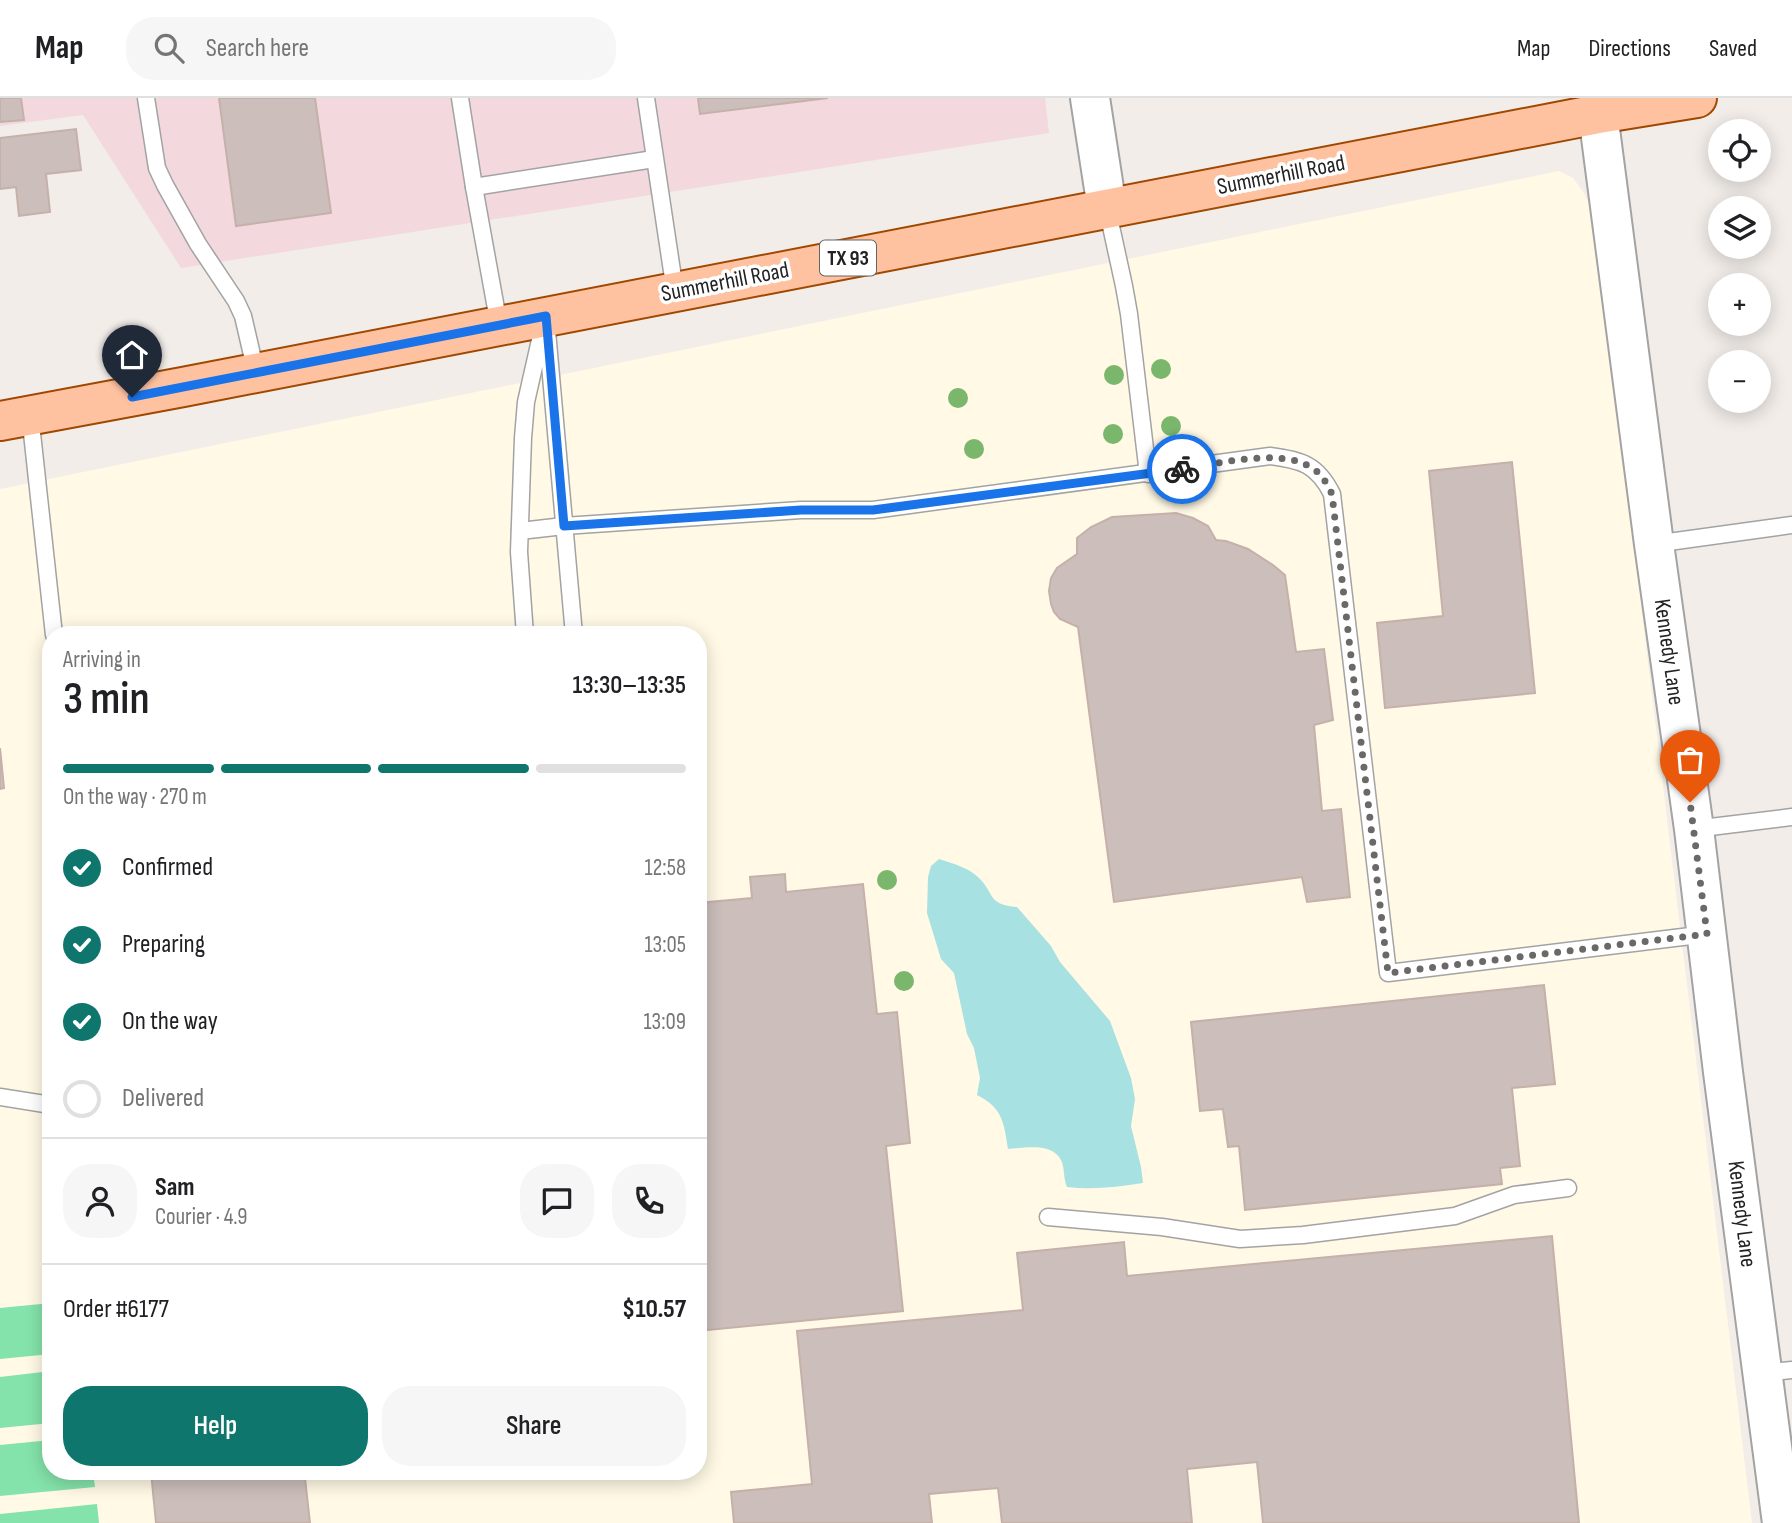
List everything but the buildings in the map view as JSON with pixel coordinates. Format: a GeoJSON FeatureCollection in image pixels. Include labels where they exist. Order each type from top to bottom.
{"type":"FeatureCollection","features":[{"type":"Feature","properties":{"kind":"main road","name":"Summerhill Road"},"geometry":{"type":"LineString","coordinates":[[15,418],[1107,208],[1597,106],[1697,98]]}},
{"type":"Feature","properties":{"kind":"street"},"geometry":{"type":"LineString","coordinates":[[1090,98],[1107,208]]}},
{"type":"Feature","properties":{"kind":"street","name":"Kennedy Lane"},"geometry":{"type":"LineString","coordinates":[[1597,106],[1654,544],[1695,829],[1723,1072],[1777,1372],[1782,1523]]}},
{"type":"Feature","properties":{"kind":"lane"},"geometry":{"type":"LineString","coordinates":[[146,98],[157,168],[198,244],[236,301],[243,316],[256,372]]}},
{"type":"Feature","properties":{"kind":"lane"},"geometry":{"type":"LineString","coordinates":[[460,98],[499,325]]}},
{"type":"Feature","properties":{"kind":"lane"},"geometry":{"type":"LineString","coordinates":[[646,98],[675,291]]}},
{"type":"Feature","properties":{"kind":"lane"},"geometry":{"type":"LineString","coordinates":[[474,187],[654,159]]}},
{"type":"Feature","properties":{"kind":"lane"},"geometry":{"type":"LineString","coordinates":[[1107,208],[1128,305],[1148,474]]}},
{"type":"Feature","properties":{"kind":"lane"},"geometry":{"type":"LineString","coordinates":[[546,316],[573,626]]}},
{"type":"Feature","properties":{"kind":"lane"},"geometry":{"type":"LineString","coordinates":[[524,626],[520,531],[526,402],[546,316]]}},
{"type":"Feature","properties":{"kind":"lane"},"geometry":{"type":"LineString","coordinates":[[15,418],[52,626]]}},
{"type":"Feature","properties":{"kind":"lane"},"geometry":{"type":"LineString","coordinates":[[520,531],[801,510],[873,510],[1270,456],[1291,459],[1312,467],[1324,479],[1332,494],[1388,973],[1707,934]]}},
{"type":"Feature","properties":{"kind":"lane"},"geometry":{"type":"LineString","coordinates":[[1654,544],[1792,525]]}},
{"type":"Feature","properties":{"kind":"lane"},"geometry":{"type":"LineString","coordinates":[[1695,829],[1792,817]]}},
{"type":"Feature","properties":{"kind":"lane"},"geometry":{"type":"LineString","coordinates":[[0,1097],[42,1104]]}},
{"type":"Feature","properties":{"kind":"lane"},"geometry":{"type":"LineString","coordinates":[[1048,1217],[1162,1227],[1240,1239],[1303,1235],[1455,1216],[1514,1195],[1568,1188]]}},
{"type":"Feature","properties":{"kind":"shaded area"},"geometry":{"type":"Polygon","coordinates":[[[0,98],[1045,98],[1049,133],[181,268],[83,115],[0,126],[0,98]]]}},
{"type":"Feature","properties":{"kind":"shaded area"},"geometry":{"type":"Polygon","coordinates":[[[1559,171],[1573,178],[1594,214],[1752,1523],[0,1523],[0,489],[1559,171]]]}},
{"type":"Feature","properties":{"kind":"green space"},"geometry":{"type":"Polygon","coordinates":[[[42,1304],[42,1355],[0,1359],[0,1308],[42,1304]]]}},
{"type":"Feature","properties":{"kind":"green space"},"geometry":{"type":"Polygon","coordinates":[[[42,1372],[42,1424],[0,1428],[0,1377],[42,1372]]]}},
{"type":"Feature","properties":{"kind":"green space"},"geometry":{"type":"Polygon","coordinates":[[[42,1441],[42,1480],[94,1480],[95,1487],[0,1496],[0,1445],[42,1441]]]}},
{"type":"Feature","properties":{"kind":"green space"},"geometry":{"type":"Polygon","coordinates":[[[97,1504],[99,1523],[0,1523],[0,1514],[97,1504]]]}},
{"type":"Feature","properties":{"kind":"water"},"geometry":{"type":"Polygon","coordinates":[[[939,859],[971,872],[980,879],[996,901],[1017,907],[1110,1021],[1131,1078],[1135,1099],[1131,1126],[1143,1183],[1105,1188],[1067,1187],[1063,1166],[1057,1154],[1037,1147],[1008,1149],[1001,1117],[992,1105],[977,1095],[980,1078],[954,973],[941,959],[927,913],[928,877],[931,866],[939,859]]]}},
{"type":"Feature","properties":{"kind":"way so far"},"geometry":{"type":"LineString","coordinates":[[1182,469],[1270,456],[1291,459],[1312,467],[1324,479],[1332,494],[1388,973],[1707,934],[1690,802]]}},
{"type":"Feature","properties":{"kind":"route"},"geometry":{"type":"LineString","coordinates":[[132,397],[546,316],[564,526],[801,510],[873,510],[1182,469]]}}]}
